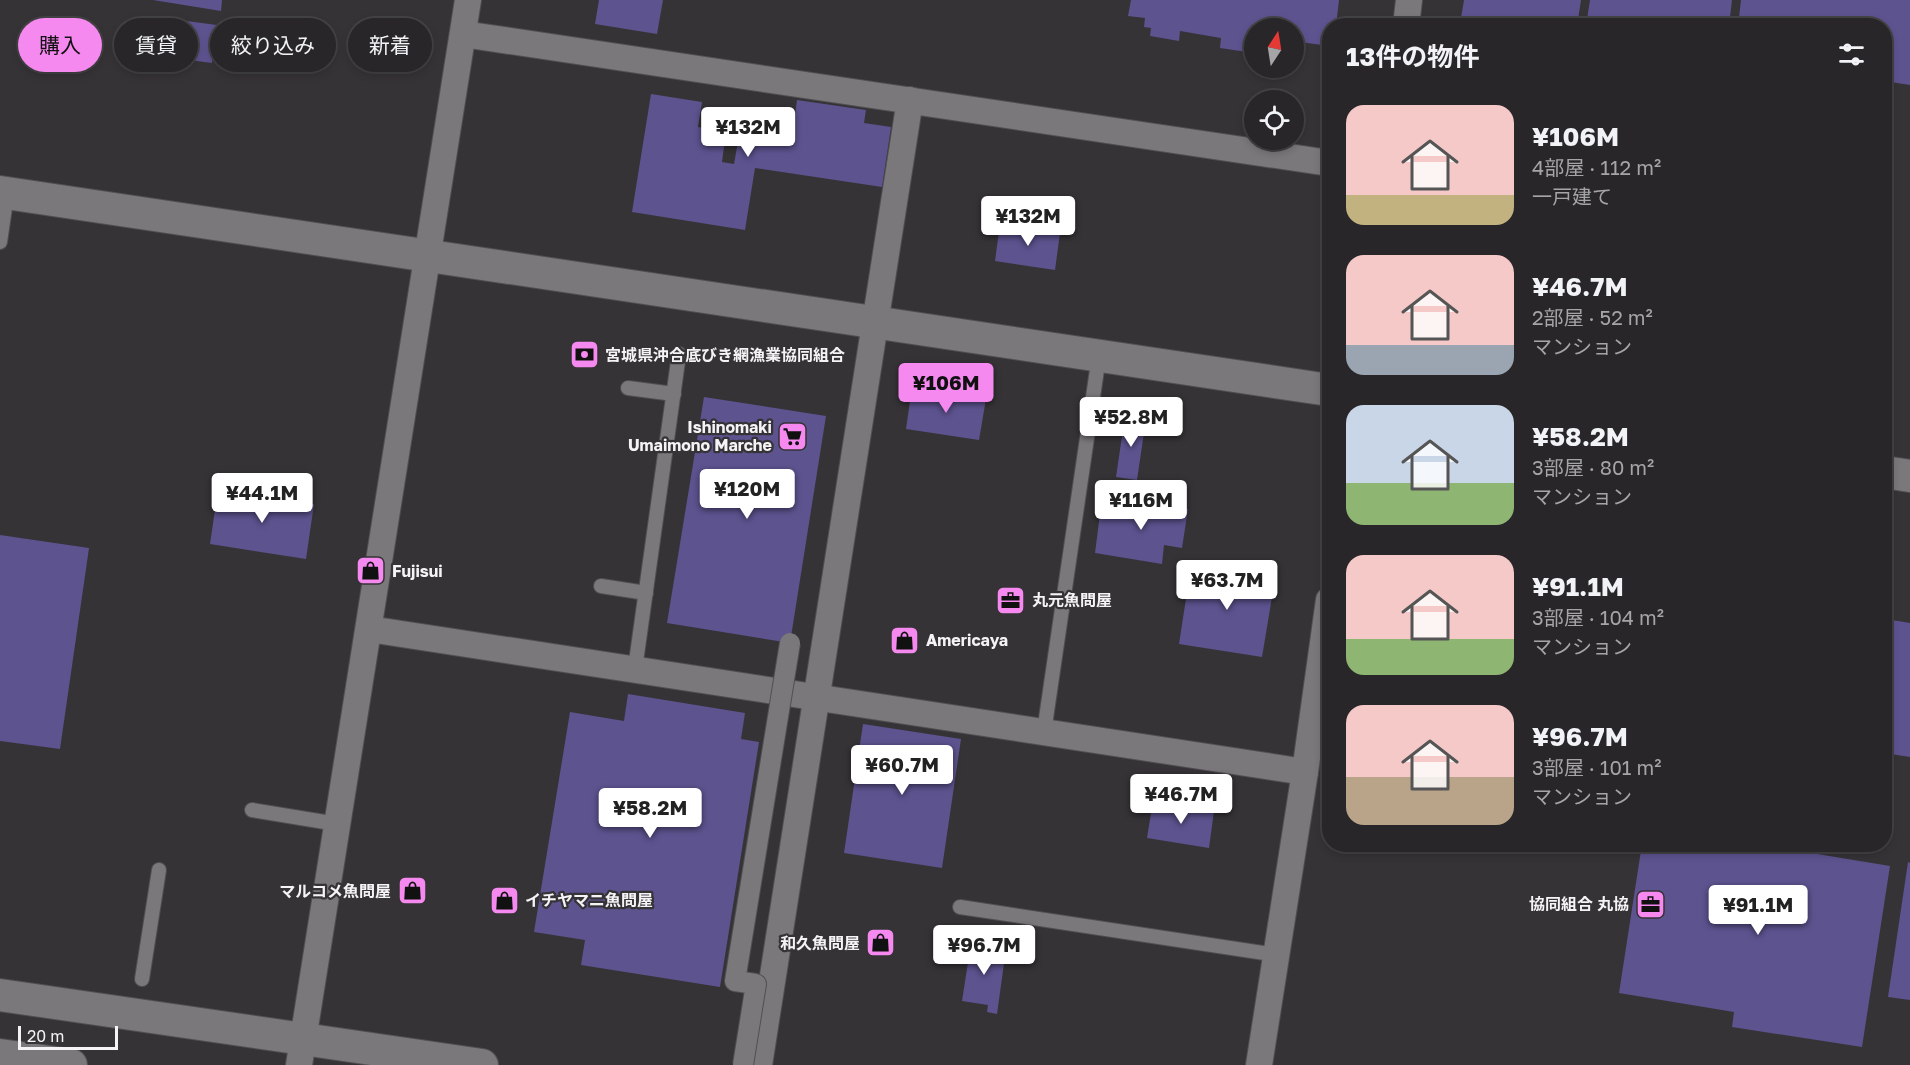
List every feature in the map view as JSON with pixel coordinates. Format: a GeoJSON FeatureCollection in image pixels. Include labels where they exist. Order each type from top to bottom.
{"type":"FeatureCollection","features":[{"type":"Feature","properties":{"kind":"street"},"geometry":{"type":"LineString","coordinates":[[301,1052],[468,0]]}},
{"type":"Feature","properties":{"kind":"street"},"geometry":{"type":"LineString","coordinates":[[1407,18],[1409,0]]}},
{"type":"Feature","properties":{"kind":"street"},"geometry":{"type":"LineString","coordinates":[[463,34],[1322,162]]}},
{"type":"Feature","properties":{"kind":"street"},"geometry":{"type":"LineString","coordinates":[[759,1065],[910,100]]}},
{"type":"Feature","properties":{"kind":"street"},"geometry":{"type":"LineString","coordinates":[[3,193],[1322,389]]}},
{"type":"Feature","properties":{"kind":"street"},"geometry":{"type":"LineString","coordinates":[[1892,473],[1910,476]]}},
{"type":"Feature","properties":{"kind":"street"},"geometry":{"type":"LineString","coordinates":[[369,629],[1305,772]]}},
{"type":"Feature","properties":{"kind":"street"},"geometry":{"type":"LineString","coordinates":[[743,1065],[756,984],[735,981],[790,643]]}},
{"type":"Feature","properties":{"kind":"street"},"geometry":{"type":"LineString","coordinates":[[1259,1065],[1322,650]]}},
{"type":"Feature","properties":{"kind":"street"},"geometry":{"type":"LineString","coordinates":[[0,995],[301,1052],[482,1065]]}},
{"type":"Feature","properties":{"kind":"street"},"geometry":{"type":"LineString","coordinates":[[0,1054],[71,1065]]}},
{"type":"Feature","properties":{"kind":"lane"},"geometry":{"type":"LineString","coordinates":[[0,242],[3,193]]}},
{"type":"Feature","properties":{"kind":"lane"},"geometry":{"type":"LineString","coordinates":[[635,669],[679,354]]}},
{"type":"Feature","properties":{"kind":"lane"},"geometry":{"type":"LineString","coordinates":[[1044,732],[1099,356]]}},
{"type":"Feature","properties":{"kind":"lane"},"geometry":{"type":"LineString","coordinates":[[628,388],[674,394]]}},
{"type":"Feature","properties":{"kind":"lane"},"geometry":{"type":"LineString","coordinates":[[601,586],[645,593]]}},
{"type":"Feature","properties":{"kind":"lane"},"geometry":{"type":"LineString","coordinates":[[252,810],[337,824]]}},
{"type":"Feature","properties":{"kind":"lane"},"geometry":{"type":"LineString","coordinates":[[142,979],[159,870]]}},
{"type":"Feature","properties":{"kind":"lane"},"geometry":{"type":"LineString","coordinates":[[960,907],[1277,955]]}},
{"type":"Feature","properties":{"kind":"building"},"geometry":{"type":"Polygon","coordinates":[[[153,0],[222,0],[221,11],[153,0]]]}},
{"type":"Feature","properties":{"kind":"building"},"geometry":{"type":"Polygon","coordinates":[[[599,0],[663,0],[657,34],[595,24],[599,0]]]}},
{"type":"Feature","properties":{"kind":"building"},"geometry":{"type":"Polygon","coordinates":[[[1131,0],[1339,0],[1337,18],[1322,18],[1322,45],[1304,43],[1304,18],[1244,18],[1244,52],[1220,48],[1221,38],[1180,31],[1179,41],[1150,36],[1151,28],[1144,27],[1145,18],[1128,16],[1131,0]]]}},
{"type":"Feature","properties":{"kind":"building"},"geometry":{"type":"Polygon","coordinates":[[[1464,0],[1581,0],[1578,18],[1461,18],[1464,0]]]}},
{"type":"Feature","properties":{"kind":"building"},"geometry":{"type":"Polygon","coordinates":[[[1590,0],[1732,0],[1730,18],[1587,18],[1590,0]]]}},
{"type":"Feature","properties":{"kind":"building"},"geometry":{"type":"Polygon","coordinates":[[[1741,0],[1910,0],[1910,85],[1892,82],[1892,18],[1739,18],[1741,0]]]}},
{"type":"Feature","properties":{"kind":"building"},"geometry":{"type":"Polygon","coordinates":[[[198,22],[210,24],[210,63],[198,61],[198,22]]]}},
{"type":"Feature","properties":{"kind":"building"},"geometry":{"type":"Polygon","coordinates":[[[651,94],[702,102],[698,127],[726,132],[722,162],[734,164],[743,114],[794,122],[797,100],[866,110],[864,123],[891,127],[882,187],[755,168],[745,230],[632,212],[651,94]]]}},
{"type":"Feature","properties":{"kind":"building"},"geometry":{"type":"Polygon","coordinates":[[[1000,224],[1060,233],[1055,270],[995,261],[1000,224]]]}},
{"type":"Feature","properties":{"kind":"building"},"geometry":{"type":"Polygon","coordinates":[[[912,387],[986,399],[979,440],[906,429],[912,387]]]}},
{"type":"Feature","properties":{"kind":"building"},"geometry":{"type":"Polygon","coordinates":[[[704,397],[826,416],[790,643],[667,623],[704,397]]]}},
{"type":"Feature","properties":{"kind":"building"},"geometry":{"type":"Polygon","coordinates":[[[1125,416],[1146,419],[1137,480],[1116,477],[1125,416]]]}},
{"type":"Feature","properties":{"kind":"building"},"geometry":{"type":"Polygon","coordinates":[[[218,489],[314,504],[306,559],[210,544],[218,489]]]}},
{"type":"Feature","properties":{"kind":"building"},"geometry":{"type":"Polygon","coordinates":[[[1134,501],[1188,509],[1182,548],[1164,545],[1162,564],[1095,553],[1101,506],[1133,511],[1134,501]]]}},
{"type":"Feature","properties":{"kind":"building"},"geometry":{"type":"Polygon","coordinates":[[[0,535],[89,548],[60,749],[0,741],[0,535]]]}},
{"type":"Feature","properties":{"kind":"building"},"geometry":{"type":"Polygon","coordinates":[[[1191,566],[1275,579],[1262,657],[1179,644],[1191,566]]]}},
{"type":"Feature","properties":{"kind":"building"},"geometry":{"type":"Polygon","coordinates":[[[1892,620],[1910,623],[1910,757],[1892,754],[1892,620]]]}},
{"type":"Feature","properties":{"kind":"building"},"geometry":{"type":"Polygon","coordinates":[[[628,694],[745,713],[741,739],[759,742],[720,987],[581,965],[585,940],[534,932],[570,712],[624,721],[628,694]]]}},
{"type":"Feature","properties":{"kind":"building"},"geometry":{"type":"Polygon","coordinates":[[[863,724],[961,739],[942,868],[844,853],[863,724]]]}},
{"type":"Feature","properties":{"kind":"building"},"geometry":{"type":"Polygon","coordinates":[[[1153,801],[1214,811],[1209,848],[1147,838],[1153,801]]]}},
{"type":"Feature","properties":{"kind":"building"},"geometry":{"type":"Polygon","coordinates":[[[1641,852],[1805,852],[1890,866],[1862,1047],[1732,1027],[1734,1012],[1619,993],[1641,852]]]}},
{"type":"Feature","properties":{"kind":"building"},"geometry":{"type":"Polygon","coordinates":[[[1908,862],[1910,863],[1910,1000],[1888,997],[1908,862]]]}},
{"type":"Feature","properties":{"kind":"building"},"geometry":{"type":"Polygon","coordinates":[[[971,943],[1006,949],[997,1014],[987,1012],[988,1005],[962,1001],[971,943]]]}},
{"type":"Feature","properties":{"kind":"place","name":"宮城県沖合底びき網漁業協同組合"},"geometry":{"type":"Point","coordinates":[584,355]}},
{"type":"Feature","properties":{"kind":"place","name":"Ishinomaki Umaimono Marche"},"geometry":{"type":"Point","coordinates":[793,436]}},
{"type":"Feature","properties":{"kind":"place","name":"Fujisui"},"geometry":{"type":"Point","coordinates":[371,571]}},
{"type":"Feature","properties":{"kind":"place","name":"丸元魚問屋"},"geometry":{"type":"Point","coordinates":[1011,600]}},
{"type":"Feature","properties":{"kind":"place","name":"Americaya"},"geometry":{"type":"Point","coordinates":[905,640]}},
{"type":"Feature","properties":{"kind":"place","name":"マルコメ魚問屋"},"geometry":{"type":"Point","coordinates":[412,891]}},
{"type":"Feature","properties":{"kind":"place","name":"イチヤマニ魚問屋"},"geometry":{"type":"Point","coordinates":[504,900]}},
{"type":"Feature","properties":{"kind":"place","name":"協同組合 丸協"},"geometry":{"type":"Point","coordinates":[1650,904]}},
{"type":"Feature","properties":{"kind":"place","name":"和久魚問屋"},"geometry":{"type":"Point","coordinates":[881,943]}}]}
